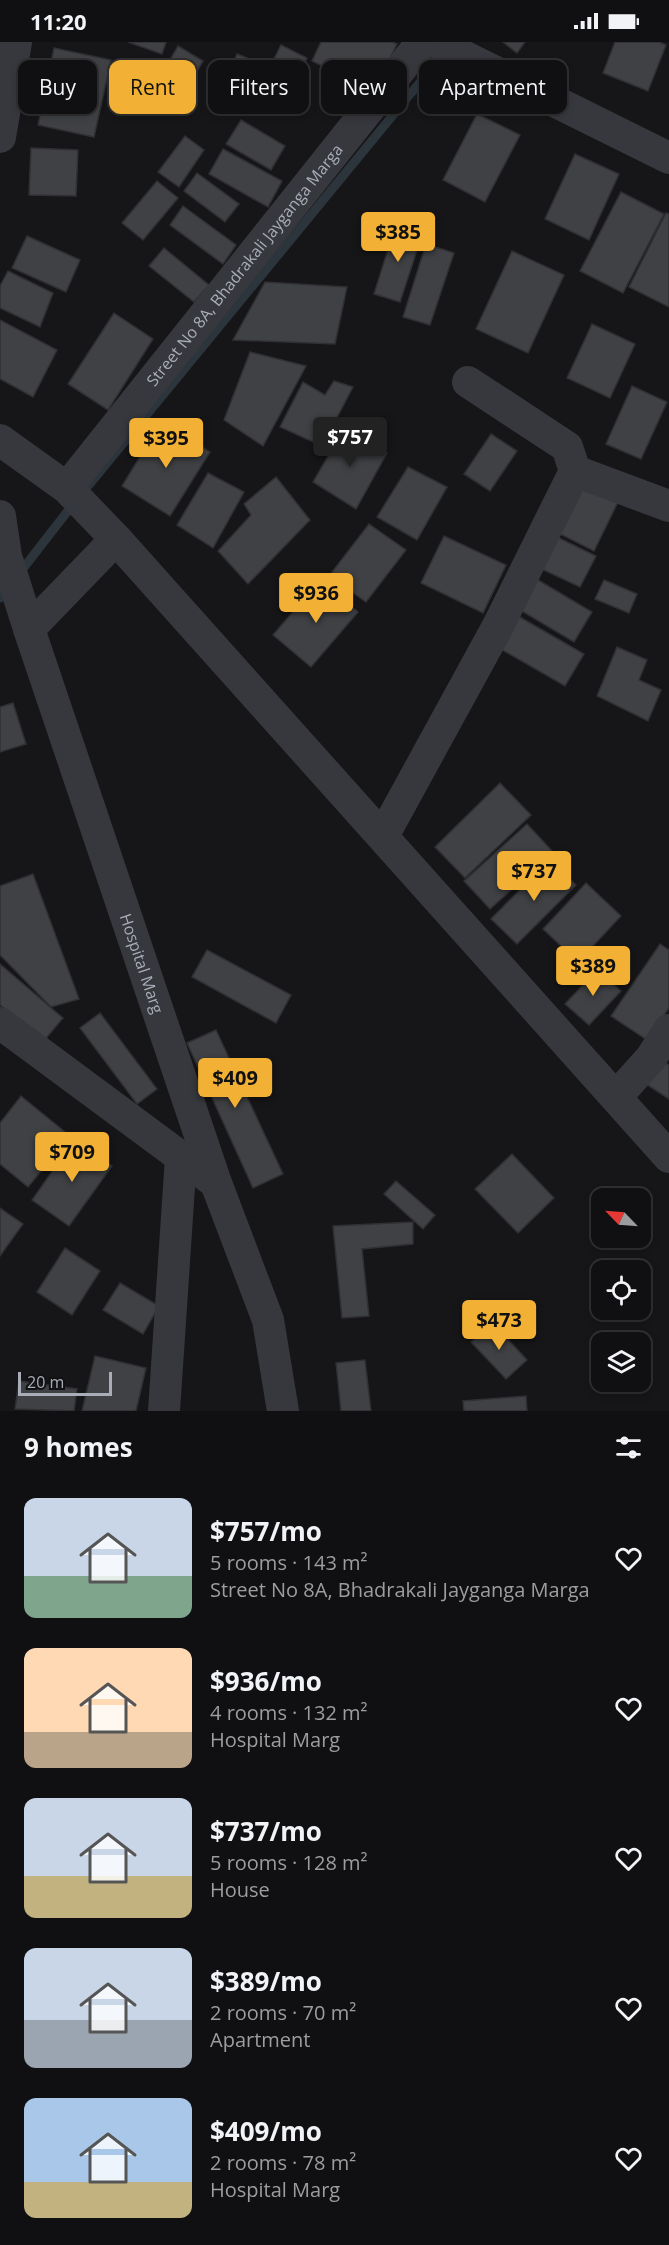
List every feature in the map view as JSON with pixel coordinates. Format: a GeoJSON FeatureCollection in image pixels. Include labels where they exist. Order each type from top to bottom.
{"type":"FeatureCollection","features":[{"type":"Feature","properties":{"kind":"street"},"geometry":{"type":"LineString","coordinates":[[0,137],[16,42]]}},
{"type":"Feature","properties":{"kind":"street","name":"Street No 8A, Bhadrakali Jayganga Marga"},"geometry":{"type":"LineString","coordinates":[[67,488],[422,42]]}},
{"type":"Feature","properties":{"kind":"street"},"geometry":{"type":"LineString","coordinates":[[435,42],[669,158]]}},
{"type":"Feature","properties":{"kind":"street"},"geometry":{"type":"LineString","coordinates":[[383,836],[498,627],[575,471],[567,447],[468,382]]}},
{"type":"Feature","properties":{"kind":"street"},"geometry":{"type":"LineString","coordinates":[[0,440],[67,488],[116,539],[669,1157]]}},
{"type":"Feature","properties":{"kind":"street"},"geometry":{"type":"LineString","coordinates":[[575,471],[669,506]]}},
{"type":"Feature","properties":{"kind":"street","name":"Hospital Marg"},"geometry":{"type":"LineString","coordinates":[[0,516],[6,556],[29,629],[216,1183],[268,1320],[283,1411]]}},
{"type":"Feature","properties":{"kind":"street"},"geometry":{"type":"LineString","coordinates":[[29,629],[116,539]]}},
{"type":"Feature","properties":{"kind":"street"},"geometry":{"type":"LineString","coordinates":[[0,1023],[216,1183]]}},
{"type":"Feature","properties":{"kind":"street"},"geometry":{"type":"LineString","coordinates":[[616,1097],[651,1058],[669,1030]]}},
{"type":"Feature","properties":{"kind":"street"},"geometry":{"type":"LineString","coordinates":[[164,1411],[181,1157]]}},
{"type":"Feature","properties":{"kind":"building"},"geometry":{"type":"Polygon","coordinates":[[[128,42],[166,42],[162,54],[128,42]]]}},
{"type":"Feature","properties":{"kind":"building"},"geometry":{"type":"Polygon","coordinates":[[[321,42],[392,42],[397,44],[389,60],[321,60],[321,65],[312,61],[321,42]]]}},
{"type":"Feature","properties":{"kind":"building"},"geometry":{"type":"Polygon","coordinates":[[[503,42],[525,42],[517,53],[503,42]]]}},
{"type":"Feature","properties":{"kind":"building"},"geometry":{"type":"Polygon","coordinates":[[[615,42],[659,42],[666,45],[648,91],[603,73],[615,42]]]}},
{"type":"Feature","properties":{"kind":"building"},"geometry":{"type":"Polygon","coordinates":[[[281,45],[307,58],[306,60],[274,60],[281,45]]]}},
{"type":"Feature","properties":{"kind":"building"},"geometry":{"type":"Polygon","coordinates":[[[178,46],[203,61],[196,73],[196,60],[170,60],[178,46]]]}},
{"type":"Feature","properties":{"kind":"building"},"geometry":{"type":"Polygon","coordinates":[[[54,48],[111,60],[109,60],[94,137],[38,125],[40,114],[97,114],[97,60],[52,60],[54,48]]]}},
{"type":"Feature","properties":{"kind":"building"},"geometry":{"type":"Polygon","coordinates":[[[237,54],[252,60],[235,60],[237,54]]]}},
{"type":"Feature","properties":{"kind":"building"},"geometry":{"type":"Polygon","coordinates":[[[477,114],[520,135],[485,202],[443,180],[477,114]]]}},
{"type":"Feature","properties":{"kind":"building"},"geometry":{"type":"Polygon","coordinates":[[[241,120],[285,146],[271,170],[226,144],[241,120]]]}},
{"type":"Feature","properties":{"kind":"building"},"geometry":{"type":"Polygon","coordinates":[[[185,136],[204,150],[179,187],[158,172],[185,136]]]}},
{"type":"Feature","properties":{"kind":"building"},"geometry":{"type":"Polygon","coordinates":[[[31,148],[78,150],[76,196],[29,195],[31,148]]]}},
{"type":"Feature","properties":{"kind":"building"},"geometry":{"type":"Polygon","coordinates":[[[223,149],[282,181],[268,207],[209,174],[223,149]]]}},
{"type":"Feature","properties":{"kind":"building"},"geometry":{"type":"Polygon","coordinates":[[[575,154],[619,174],[589,240],[545,219],[575,154]]]}},
{"type":"Feature","properties":{"kind":"building"},"geometry":{"type":"Polygon","coordinates":[[[197,173],[239,204],[225,222],[184,191],[197,173]]]}},
{"type":"Feature","properties":{"kind":"building"},"geometry":{"type":"Polygon","coordinates":[[[157,181],[178,198],[143,240],[122,223],[157,181]]]}},
{"type":"Feature","properties":{"kind":"building"},"geometry":{"type":"Polygon","coordinates":[[[621,192],[664,214],[623,293],[580,271],[621,192]]]}},
{"type":"Feature","properties":{"kind":"building"},"geometry":{"type":"Polygon","coordinates":[[[183,206],[236,245],[223,264],[170,225],[183,206]]]}},
{"type":"Feature","properties":{"kind":"building"},"geometry":{"type":"Polygon","coordinates":[[[666,213],[669,214],[669,307],[629,287],[666,213]]]}},
{"type":"Feature","properties":{"kind":"building"},"geometry":{"type":"Polygon","coordinates":[[[396,224],[423,232],[400,302],[374,294],[396,224]]]}},
{"type":"Feature","properties":{"kind":"building"},"geometry":{"type":"Polygon","coordinates":[[[27,236],[80,260],[66,292],[12,268],[27,236]]]}},
{"type":"Feature","properties":{"kind":"building"},"geometry":{"type":"Polygon","coordinates":[[[426,244],[454,253],[430,325],[403,317],[426,244]]]}},
{"type":"Feature","properties":{"kind":"building"},"geometry":{"type":"Polygon","coordinates":[[[164,248],[209,285],[194,302],[149,266],[164,248]]]}},
{"type":"Feature","properties":{"kind":"building"},"geometry":{"type":"Polygon","coordinates":[[[512,251],[564,275],[528,353],[476,329],[512,251]]]}},
{"type":"Feature","properties":{"kind":"building"},"geometry":{"type":"Polygon","coordinates":[[[8,271],[53,293],[40,327],[0,308],[0,286],[8,271]]]}},
{"type":"Feature","properties":{"kind":"building"},"geometry":{"type":"Polygon","coordinates":[[[265,282],[347,287],[335,344],[233,340],[265,282]]]}},
{"type":"Feature","properties":{"kind":"building"},"geometry":{"type":"Polygon","coordinates":[[[114,313],[153,339],[108,410],[68,384],[114,313]]]}},
{"type":"Feature","properties":{"kind":"building"},"geometry":{"type":"Polygon","coordinates":[[[0,320],[57,350],[33,397],[0,379],[0,320]]]}},
{"type":"Feature","properties":{"kind":"building"},"geometry":{"type":"Polygon","coordinates":[[[592,324],[635,344],[610,398],[567,378],[592,324]]]}},
{"type":"Feature","properties":{"kind":"building"},"geometry":{"type":"Polygon","coordinates":[[[250,352],[306,366],[263,446],[224,420],[250,352]]]}},
{"type":"Feature","properties":{"kind":"building"},"geometry":{"type":"Polygon","coordinates":[[[334,381],[353,387],[322,446],[280,427],[303,382],[325,395],[334,381]]]}},
{"type":"Feature","properties":{"kind":"building"},"geometry":{"type":"Polygon","coordinates":[[[632,386],[667,402],[641,459],[606,444],[632,386]]]}},
{"type":"Feature","properties":{"kind":"building"},"geometry":{"type":"Polygon","coordinates":[[[161,422],[210,452],[170,516],[122,486],[161,422]]]}},
{"type":"Feature","properties":{"kind":"building"},"geometry":{"type":"Polygon","coordinates":[[[344,429],[387,453],[356,509],[313,482],[344,429]]]}},
{"type":"Feature","properties":{"kind":"building"},"geometry":{"type":"Polygon","coordinates":[[[491,434],[517,451],[490,491],[464,474],[491,434]]]}},
{"type":"Feature","properties":{"kind":"building"},"geometry":{"type":"Polygon","coordinates":[[[408,467],[447,487],[417,540],[377,517],[408,467]]]}},
{"type":"Feature","properties":{"kind":"building"},"geometry":{"type":"Polygon","coordinates":[[[208,473],[244,492],[213,548],[177,525],[208,473]]]}},
{"type":"Feature","properties":{"kind":"building"},"geometry":{"type":"Polygon","coordinates":[[[276,477],[310,520],[248,584],[218,551],[251,515],[244,504],[276,477]]]}},
{"type":"Feature","properties":{"kind":"building"},"geometry":{"type":"Polygon","coordinates":[[[578,477],[620,498],[594,551],[552,530],[578,477]]]}},
{"type":"Feature","properties":{"kind":"building"},"geometry":{"type":"Polygon","coordinates":[[[369,524],[406,550],[366,602],[329,576],[369,524]]]}},
{"type":"Feature","properties":{"kind":"building"},"geometry":{"type":"Polygon","coordinates":[[[549,533],[596,556],[580,587],[533,565],[549,533]]]}},
{"type":"Feature","properties":{"kind":"building"},"geometry":{"type":"Polygon","coordinates":[[[444,536],[506,565],[483,613],[421,583],[444,536]]]}},
{"type":"Feature","properties":{"kind":"building"},"geometry":{"type":"Polygon","coordinates":[[[533,577],[592,612],[574,642],[515,607],[533,577]]]}},
{"type":"Feature","properties":{"kind":"building"},"geometry":{"type":"Polygon","coordinates":[[[320,580],[358,612],[311,667],[273,635],[320,580]]]}},
{"type":"Feature","properties":{"kind":"building"},"geometry":{"type":"Polygon","coordinates":[[[604,580],[637,594],[629,613],[595,599],[604,580]]]}},
{"type":"Feature","properties":{"kind":"building"},"geometry":{"type":"Polygon","coordinates":[[[518,616],[584,654],[565,686],[499,648],[518,616]]]}},
{"type":"Feature","properties":{"kind":"building"},"geometry":{"type":"Polygon","coordinates":[[[617,647],[647,660],[639,680],[661,690],[648,721],[597,696],[617,647]]]}},
{"type":"Feature","properties":{"kind":"building"},"geometry":{"type":"Polygon","coordinates":[[[13,703],[26,744],[0,752],[0,707],[13,703]]]}},
{"type":"Feature","properties":{"kind":"building"},"geometry":{"type":"Polygon","coordinates":[[[500,783],[531,815],[465,878],[435,847],[500,783]]]}},
{"type":"Feature","properties":{"kind":"building"},"geometry":{"type":"Polygon","coordinates":[[[527,824],[553,852],[490,909],[464,881],[527,824]]]}},
{"type":"Feature","properties":{"kind":"building"},"geometry":{"type":"Polygon","coordinates":[[[550,859],[576,885],[517,944],[491,919],[550,859]]]}},
{"type":"Feature","properties":{"kind":"building"},"geometry":{"type":"Polygon","coordinates":[[[33,874],[79,999],[51,1007],[0,955],[0,886],[33,874]]]}},
{"type":"Feature","properties":{"kind":"building"},"geometry":{"type":"Polygon","coordinates":[[[586,883],[621,916],[578,962],[543,929],[586,883]]]}},
{"type":"Feature","properties":{"kind":"building"},"geometry":{"type":"Polygon","coordinates":[[[660,944],[669,950],[669,1008],[647,1040],[611,1016],[660,944]]]}},
{"type":"Feature","properties":{"kind":"building"},"geometry":{"type":"Polygon","coordinates":[[[207,950],[291,995],[276,1023],[192,977],[207,950]]]}},
{"type":"Feature","properties":{"kind":"building"},"geometry":{"type":"Polygon","coordinates":[[[0,964],[63,1018],[43,1042],[0,1005],[0,964]]]}},
{"type":"Feature","properties":{"kind":"building"},"geometry":{"type":"Polygon","coordinates":[[[597,970],[621,991],[589,1025],[565,1004],[597,970]]]}},
{"type":"Feature","properties":{"kind":"building"},"geometry":{"type":"Polygon","coordinates":[[[100,1013],[157,1089],[137,1104],[80,1028],[100,1013]]]}},
{"type":"Feature","properties":{"kind":"building"},"geometry":{"type":"Polygon","coordinates":[[[216,1030],[283,1174],[253,1188],[187,1043],[216,1030]]]}},
{"type":"Feature","properties":{"kind":"building"},"geometry":{"type":"Polygon","coordinates":[[[659,1059],[669,1065],[669,1099],[643,1082],[659,1059]]]}},
{"type":"Feature","properties":{"kind":"building"},"geometry":{"type":"Polygon","coordinates":[[[21,1096],[70,1136],[28,1187],[0,1164],[0,1123],[21,1096]]]}},
{"type":"Feature","properties":{"kind":"building"},"geometry":{"type":"Polygon","coordinates":[[[74,1140],[112,1166],[69,1226],[32,1200],[74,1140]]]}},
{"type":"Feature","properties":{"kind":"building"},"geometry":{"type":"Polygon","coordinates":[[[512,1154],[554,1198],[518,1233],[475,1189],[512,1154]]]}},
{"type":"Feature","properties":{"kind":"building"},"geometry":{"type":"Polygon","coordinates":[[[396,1181],[435,1215],[423,1229],[384,1194],[396,1181]]]}},
{"type":"Feature","properties":{"kind":"building"},"geometry":{"type":"Polygon","coordinates":[[[0,1208],[23,1224],[0,1256],[0,1208]]]}},
{"type":"Feature","properties":{"kind":"building"},"geometry":{"type":"Polygon","coordinates":[[[413,1222],[413,1244],[362,1249],[369,1316],[342,1318],[333,1226],[413,1222]]]}},
{"type":"Feature","properties":{"kind":"building"},"geometry":{"type":"Polygon","coordinates":[[[65,1248],[100,1271],[72,1315],[37,1292],[65,1248]]]}},
{"type":"Feature","properties":{"kind":"building"},"geometry":{"type":"Polygon","coordinates":[[[120,1283],[159,1306],[143,1334],[103,1310],[120,1283]]]}},
{"type":"Feature","properties":{"kind":"building"},"geometry":{"type":"Polygon","coordinates":[[[492,1322],[527,1360],[506,1379],[471,1342],[492,1322]]]}},
{"type":"Feature","properties":{"kind":"building"},"geometry":{"type":"Polygon","coordinates":[[[95,1356],[146,1368],[136,1411],[82,1411],[95,1356]]]}},
{"type":"Feature","properties":{"kind":"building"},"geometry":{"type":"Polygon","coordinates":[[[365,1360],[371,1411],[341,1411],[336,1363],[365,1360]]]}},
{"type":"Feature","properties":{"kind":"building"},"geometry":{"type":"Polygon","coordinates":[[[19,1381],[77,1389],[74,1411],[15,1409],[19,1381]]]}},
{"type":"Feature","properties":{"kind":"building"},"geometry":{"type":"Polygon","coordinates":[[[526,1396],[527,1411],[464,1411],[463,1401],[526,1396]]]}},
{"type":"Feature","properties":{"kind":"waterway"},"geometry":{"type":"LineString","coordinates":[[89,485],[444,53]]}},
{"type":"Feature","properties":{"kind":"waterway"},"geometry":{"type":"LineString","coordinates":[[18,575],[74,503]]}},
{"type":"Feature","properties":{"kind":"waterway"},"geometry":{"type":"LineString","coordinates":[[0,598],[9,586]]}}]}
